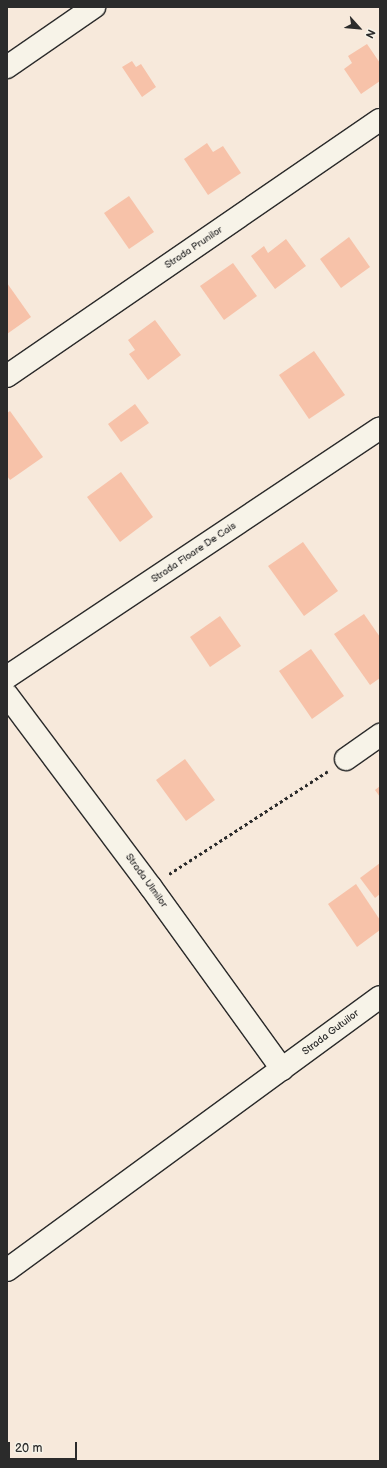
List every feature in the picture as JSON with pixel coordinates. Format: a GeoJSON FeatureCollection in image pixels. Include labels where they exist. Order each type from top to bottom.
{"type":"FeatureCollection","features":[{"type":"Feature","properties":{"kind":"street"},"geometry":{"type":"LineString","coordinates":[[7,67],[94,7]]}},
{"type":"Feature","properties":{"kind":"street","name":"Strada Prunilor"},"geometry":{"type":"LineString","coordinates":[[7,376],[380,120]]}},
{"type":"Feature","properties":{"kind":"street","name":"Strada Floare De Cais"},"geometry":{"type":"LineString","coordinates":[[7,677],[380,428]]}},
{"type":"Feature","properties":{"kind":"street","name":"Strada Ulmilor"},"geometry":{"type":"LineString","coordinates":[[7,695],[150,886],[282,1069]]}},
{"type":"Feature","properties":{"kind":"street"},"geometry":{"type":"LineString","coordinates":[[346,759],[380,736]]}},
{"type":"Feature","properties":{"kind":"street","name":"Strada Gutuilor"},"geometry":{"type":"LineString","coordinates":[[7,1270],[380,997]]}},
{"type":"Feature","properties":{"kind":"path"},"geometry":{"type":"LineString","coordinates":[[150,886],[346,759]]}},
{"type":"Feature","properties":{"kind":"building"},"geometry":{"type":"Polygon","coordinates":[[[367,44],[380,63],[380,81],[361,94],[344,69],[352,63],[348,56],[367,44]]]}},
{"type":"Feature","properties":{"kind":"building"},"geometry":{"type":"Polygon","coordinates":[[[132,61],[136,67],[141,64],[156,87],[142,97],[122,67],[132,61]]]}},
{"type":"Feature","properties":{"kind":"building"},"geometry":{"type":"Polygon","coordinates":[[[207,143],[213,152],[223,146],[241,173],[208,195],[184,159],[207,143]]]}},
{"type":"Feature","properties":{"kind":"building"},"geometry":{"type":"Polygon","coordinates":[[[129,196],[154,232],[129,249],[104,213],[129,196]]]}},
{"type":"Feature","properties":{"kind":"building"},"geometry":{"type":"Polygon","coordinates":[[[349,237],[370,267],[341,288],[320,259],[349,237]]]}},
{"type":"Feature","properties":{"kind":"building"},"geometry":{"type":"Polygon","coordinates":[[[286,239],[306,266],[275,289],[251,256],[264,246],[268,253],[286,239]]]}},
{"type":"Feature","properties":{"kind":"building"},"geometry":{"type":"Polygon","coordinates":[[[233,263],[257,296],[224,320],[200,286],[233,263]]]}},
{"type":"Feature","properties":{"kind":"building"},"geometry":{"type":"Polygon","coordinates":[[[7,283],[31,317],[7,334],[7,283]]]}},
{"type":"Feature","properties":{"kind":"building"},"geometry":{"type":"Polygon","coordinates":[[[155,320],[181,355],[148,380],[129,354],[135,350],[128,340],[155,320]]]}},
{"type":"Feature","properties":{"kind":"building"},"geometry":{"type":"Polygon","coordinates":[[[314,351],[345,395],[309,419],[279,375],[314,351]]]}},
{"type":"Feature","properties":{"kind":"building"},"geometry":{"type":"Polygon","coordinates":[[[135,404],[149,423],[121,442],[108,424],[135,404]]]}},
{"type":"Feature","properties":{"kind":"building"},"geometry":{"type":"Polygon","coordinates":[[[10,411],[43,457],[10,480],[7,476],[7,413],[10,411]]]}},
{"type":"Feature","properties":{"kind":"building"},"geometry":{"type":"Polygon","coordinates":[[[121,472],[153,517],[120,542],[87,497],[121,472]]]}},
{"type":"Feature","properties":{"kind":"building"},"geometry":{"type":"Polygon","coordinates":[[[303,542],[338,591],[304,616],[268,566],[303,542]]]}},
{"type":"Feature","properties":{"kind":"building"},"geometry":{"type":"Polygon","coordinates":[[[364,614],[380,637],[380,678],[370,685],[334,634],[364,614]]]}},
{"type":"Feature","properties":{"kind":"building"},"geometry":{"type":"Polygon","coordinates":[[[220,616],[241,646],[210,667],[190,637],[220,616]]]}},
{"type":"Feature","properties":{"kind":"building"},"geometry":{"type":"Polygon","coordinates":[[[311,649],[344,696],[312,719],[279,671],[311,649]]]}},
{"type":"Feature","properties":{"kind":"building"},"geometry":{"type":"Polygon","coordinates":[[[185,759],[215,800],[186,821],[156,780],[185,759]]]}},
{"type":"Feature","properties":{"kind":"building"},"geometry":{"type":"Polygon","coordinates":[[[380,786],[380,797],[375,790],[380,786]]]}},
{"type":"Feature","properties":{"kind":"building"},"geometry":{"type":"Polygon","coordinates":[[[380,863],[380,894],[375,898],[360,878],[380,863]]]}},
{"type":"Feature","properties":{"kind":"building"},"geometry":{"type":"Polygon","coordinates":[[[356,884],[380,920],[380,930],[357,947],[328,904],[356,884]]]}}]}
